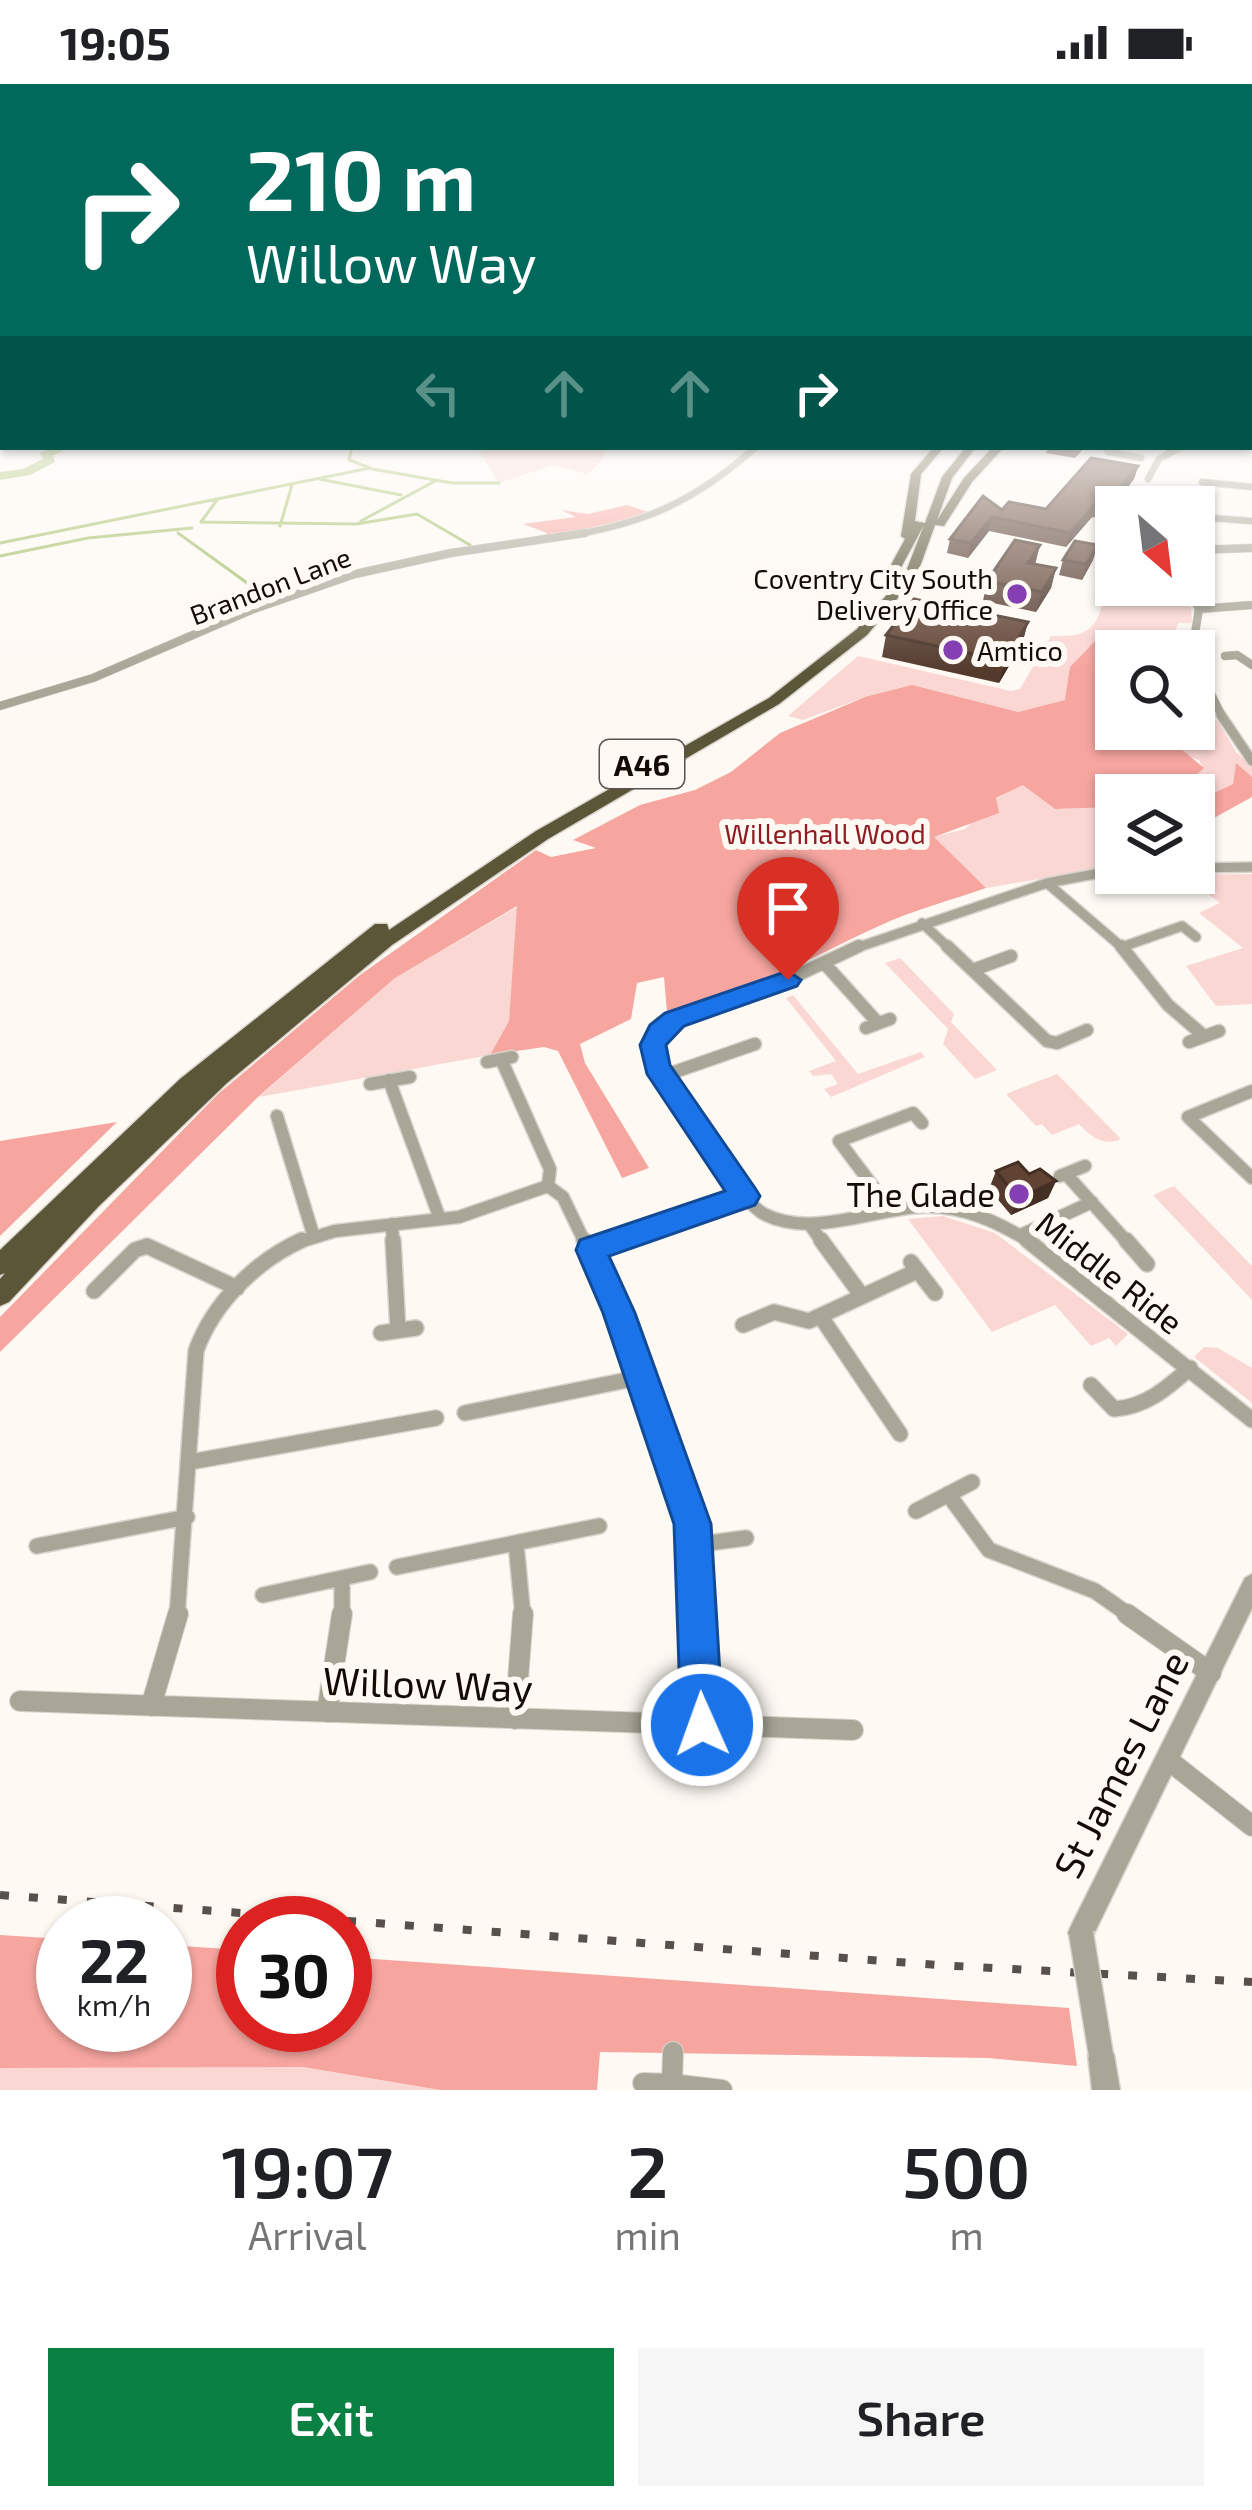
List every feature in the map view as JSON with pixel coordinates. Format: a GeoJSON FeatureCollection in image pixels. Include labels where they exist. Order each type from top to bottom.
{"type":"FeatureCollection","features":[{"type":"Feature","properties":{"kind":"highway"},"geometry":{"type":"LineString","coordinates":[[913,555],[916,485]]}},
{"type":"Feature","properties":{"kind":"highway","name":"A46"},"geometry":{"type":"LineString","coordinates":[[0,1265],[187,1084],[303,986],[492,852],[788,676],[873,602],[913,555],[931,485]]}},
{"type":"Feature","properties":{"kind":"highway","name":"A46"},"geometry":{"type":"LineString","coordinates":[[0,1295],[91,1199],[295,1013],[456,891],[725,732],[820,668],[893,600],[944,485]]}},
{"type":"Feature","properties":{"kind":"highway"},"geometry":{"type":"LineString","coordinates":[[913,555],[965,485]]}},
{"type":"Feature","properties":{"kind":"street","name":"Brandon Lane"},"geometry":{"type":"LineString","coordinates":[[0,706],[93,678],[251,610],[355,574],[451,553],[629,526],[707,485]]}},
{"type":"Feature","properties":{"kind":"street"},"geometry":{"type":"LineString","coordinates":[[1215,518],[1252,520]]}},
{"type":"Feature","properties":{"kind":"street"},"geometry":{"type":"LineString","coordinates":[[1215,549],[1252,548]]}},
{"type":"Feature","properties":{"kind":"street"},"geometry":{"type":"LineString","coordinates":[[1199,609],[1252,605]]}},
{"type":"Feature","properties":{"kind":"street"},"geometry":{"type":"LineString","coordinates":[[1196,630],[1197,606]]}},
{"type":"Feature","properties":{"kind":"street"},"geometry":{"type":"LineString","coordinates":[[1215,657],[1237,656],[1252,664]]}},
{"type":"Feature","properties":{"kind":"street"},"geometry":{"type":"LineString","coordinates":[[1215,701],[1232,736],[1252,761]]}},
{"type":"Feature","properties":{"kind":"street"},"geometry":{"type":"LineString","coordinates":[[1232,736],[1252,736]]}},
{"type":"Feature","properties":{"kind":"street"},"geometry":{"type":"LineString","coordinates":[[1215,868],[1252,867]]}},
{"type":"Feature","properties":{"kind":"street"},"geometry":{"type":"LineString","coordinates":[[862,1297],[810,1225],[776,1220],[745,1196],[663,1076],[652,1050],[664,1027],[922,922],[1047,883],[1095,874]]}},
{"type":"Feature","properties":{"kind":"street"},"geometry":{"type":"LineString","coordinates":[[1047,883],[1121,947],[1168,1005],[1204,1036]]}},
{"type":"Feature","properties":{"kind":"street"},"geometry":{"type":"LineString","coordinates":[[922,922],[1047,1041],[1057,1042],[1087,1030]]}},
{"type":"Feature","properties":{"kind":"street"},"geometry":{"type":"LineString","coordinates":[[1121,947],[1181,926],[1196,937]]}},
{"type":"Feature","properties":{"kind":"street"},"geometry":{"type":"LineString","coordinates":[[973,970],[1011,956]]}},
{"type":"Feature","properties":{"kind":"street"},"geometry":{"type":"LineString","coordinates":[[825,964],[878,1023]]}},
{"type":"Feature","properties":{"kind":"street"},"geometry":{"type":"LineString","coordinates":[[1189,1042],[1219,1031]]}},
{"type":"Feature","properties":{"kind":"street"},"geometry":{"type":"LineString","coordinates":[[663,1076],[755,1043]]}},
{"type":"Feature","properties":{"kind":"street"},"geometry":{"type":"LineString","coordinates":[[500,1060],[550,1169],[548,1186]]}},
{"type":"Feature","properties":{"kind":"street"},"geometry":{"type":"LineString","coordinates":[[370,1084],[410,1076]]}},
{"type":"Feature","properties":{"kind":"street"},"geometry":{"type":"LineString","coordinates":[[389,1080],[440,1220]]}},
{"type":"Feature","properties":{"kind":"street"},"geometry":{"type":"LineString","coordinates":[[1252,1091],[1188,1117],[1252,1178]]}},
{"type":"Feature","properties":{"kind":"street"},"geometry":{"type":"LineString","coordinates":[[890,1209],[839,1141],[913,1113],[922,1123]]}},
{"type":"Feature","properties":{"kind":"street"},"geometry":{"type":"LineString","coordinates":[[262,1134],[279,1122],[313,1234]]}},
{"type":"Feature","properties":{"kind":"street"},"geometry":{"type":"LineString","coordinates":[[1043,1184],[1084,1166]]}},
{"type":"Feature","properties":{"kind":"street"},"geometry":{"type":"LineString","coordinates":[[1066,1174],[1147,1264]]}},
{"type":"Feature","properties":{"kind":"street"},"geometry":{"type":"LineString","coordinates":[[152,1706],[180,1607],[196,1347],[207,1326],[237,1288],[278,1249],[313,1234],[476,1213],[548,1186]]}},
{"type":"Feature","properties":{"kind":"street"},"geometry":{"type":"LineString","coordinates":[[548,1186],[563,1197],[591,1250],[687,1501],[694,1545],[702,1725]]}},
{"type":"Feature","properties":{"kind":"street"},"geometry":{"type":"LineString","coordinates":[[591,1250],[745,1196]]}},
{"type":"Feature","properties":{"kind":"street"},"geometry":{"type":"LineString","coordinates":[[1022,1234],[1092,1202]]}},
{"type":"Feature","properties":{"kind":"street","name":"Middle Ride"},"geometry":{"type":"LineString","coordinates":[[810,1225],[890,1209],[954,1208],[988,1217],[1022,1234],[1252,1420]]}},
{"type":"Feature","properties":{"kind":"street"},"geometry":{"type":"LineString","coordinates":[[392,1225],[390,1332],[416,1328]]}},
{"type":"Feature","properties":{"kind":"street"},"geometry":{"type":"LineString","coordinates":[[94,1291],[135,1250],[152,1246],[237,1288]]}},
{"type":"Feature","properties":{"kind":"street"},"geometry":{"type":"LineString","coordinates":[[95,1265],[111,1274]]}},
{"type":"Feature","properties":{"kind":"street"},"geometry":{"type":"LineString","coordinates":[[743,1325],[774,1312],[800,1321],[821,1317],[914,1266],[935,1293]]}},
{"type":"Feature","properties":{"kind":"street"},"geometry":{"type":"LineString","coordinates":[[821,1317],[900,1434]]}},
{"type":"Feature","properties":{"kind":"street"},"geometry":{"type":"LineString","coordinates":[[1091,1385],[1114,1409],[1126,1409],[1152,1397],[1190,1368]]}},
{"type":"Feature","properties":{"kind":"street"},"geometry":{"type":"LineString","coordinates":[[465,1413],[643,1377]]}},
{"type":"Feature","properties":{"kind":"street"},"geometry":{"type":"LineString","coordinates":[[190,1462],[436,1418]]}},
{"type":"Feature","properties":{"kind":"street"},"geometry":{"type":"LineString","coordinates":[[916,1511],[972,1482]]}},
{"type":"Feature","properties":{"kind":"street"},"geometry":{"type":"LineString","coordinates":[[948,1494],[989,1550],[1095,1591],[1211,1672]]}},
{"type":"Feature","properties":{"kind":"street"},"geometry":{"type":"LineString","coordinates":[[37,1546],[188,1517]]}},
{"type":"Feature","properties":{"kind":"street"},"geometry":{"type":"LineString","coordinates":[[398,1567],[599,1526]]}},
{"type":"Feature","properties":{"kind":"street"},"geometry":{"type":"LineString","coordinates":[[694,1545],[746,1538]]}},
{"type":"Feature","properties":{"kind":"street"},"geometry":{"type":"LineString","coordinates":[[515,1719],[523,1618],[516,1543]]}},
{"type":"Feature","properties":{"kind":"street"},"geometry":{"type":"LineString","coordinates":[[263,1595],[370,1572]]}},
{"type":"Feature","properties":{"kind":"street"},"geometry":{"type":"LineString","coordinates":[[327,1712],[342,1620],[342,1578]]}},
{"type":"Feature","properties":{"kind":"street","name":"St James Lane"},"geometry":{"type":"LineString","coordinates":[[1106,2090],[1081,1933],[1252,1585]]}},
{"type":"Feature","properties":{"kind":"street","name":"Willow Way"},"geometry":{"type":"LineString","coordinates":[[20,1701],[854,1730]]}},
{"type":"Feature","properties":{"kind":"street"},"geometry":{"type":"LineString","coordinates":[[1167,1759],[1252,1826]]}},
{"type":"Feature","properties":{"kind":"street"},"geometry":{"type":"LineString","coordinates":[[672,2084],[674,2052]]}},
{"type":"Feature","properties":{"kind":"street"},"geometry":{"type":"LineString","coordinates":[[644,2083],[722,2090]]}},
{"type":"Feature","properties":{"kind":"shaded area"},"geometry":{"type":"Polygon","coordinates":[[[1101,606],[1191,606],[1192,623],[1178,623],[1176,630],[1095,630],[1095,645],[1066,700],[1018,712],[865,697],[803,720],[788,716],[858,656],[1011,691],[1020,689],[1051,636],[1086,631],[1101,606]]]}},
{"type":"Feature","properties":{"kind":"shaded area"},"geometry":{"type":"Polygon","coordinates":[[[1218,721],[1236,752],[1252,766],[1252,777],[1236,764],[1233,784],[1215,792],[1215,774],[1197,774],[1203,768],[1199,760],[1185,756],[1182,750],[1215,750],[1218,721]]]}},
{"type":"Feature","properties":{"kind":"shaded area"},"geometry":{"type":"Polygon","coordinates":[[[1024,784],[1055,809],[1095,808],[1095,870],[986,888],[933,837],[965,829],[996,799],[1024,784]]]}},
{"type":"Feature","properties":{"kind":"shaded area"},"geometry":{"type":"Polygon","coordinates":[[[1252,874],[1252,1004],[1216,1006],[1186,966],[1243,948],[1199,913],[1220,903],[1208,894],[1215,894],[1215,875],[1252,874]]]}},
{"type":"Feature","properties":{"kind":"shaded area"},"geometry":{"type":"Polygon","coordinates":[[[519,906],[509,1021],[490,1055],[259,1097],[395,978],[519,906]]]}},
{"type":"Feature","properties":{"kind":"shaded area"},"geometry":{"type":"Polygon","coordinates":[[[900,958],[954,1014],[951,1022],[997,1070],[975,1079],[943,1044],[948,1029],[885,963],[900,958]]]}},
{"type":"Feature","properties":{"kind":"shaded area"},"geometry":{"type":"Polygon","coordinates":[[[793,995],[858,1074],[921,1052],[925,1057],[831,1097],[824,1089],[838,1084],[831,1074],[813,1076],[809,1071],[836,1061],[786,998],[793,995]]]}},
{"type":"Feature","properties":{"kind":"shaded area"},"geometry":{"type":"Polygon","coordinates":[[[1057,1074],[1121,1139],[1103,1141],[1079,1124],[1052,1135],[1042,1124],[1036,1126],[1006,1094],[1057,1074]]]}},
{"type":"Feature","properties":{"kind":"shaded area"},"geometry":{"type":"Polygon","coordinates":[[[1174,1186],[1252,1266],[1252,1300],[1153,1195],[1174,1186]]]}},
{"type":"Feature","properties":{"kind":"shaded area"},"geometry":{"type":"Polygon","coordinates":[[[943,1216],[995,1233],[1128,1334],[1116,1346],[1109,1338],[1091,1346],[1055,1305],[992,1332],[908,1219],[943,1216]]]}},
{"type":"Feature","properties":{"kind":"shaded area"},"geometry":{"type":"Polygon","coordinates":[[[1204,1347],[1218,1348],[1252,1368],[1252,1403],[1194,1357],[1204,1347]]]}},
{"type":"Feature","properties":{"kind":"shaded area"},"geometry":{"type":"Polygon","coordinates":[[[303,2067],[440,2090],[0,2090],[0,2068],[303,2067]]]}},
{"type":"Feature","properties":{"kind":"green space"},"geometry":{"type":"Polygon","coordinates":[[[627,505],[651,513],[612,527],[543,538],[547,533],[523,524],[576,517],[561,510],[588,514],[627,505]]]}},
{"type":"Feature","properties":{"kind":"green space","name":"Willenhall Wood"},"geometry":{"type":"Polygon","coordinates":[[[1095,641],[1095,750],[1182,750],[1204,768],[1197,774],[1095,774],[1095,808],[1055,809],[1023,785],[996,798],[999,813],[934,837],[986,888],[890,921],[753,985],[697,1005],[667,1012],[664,977],[637,983],[631,1019],[580,1044],[585,1063],[649,1168],[622,1178],[558,1051],[544,1047],[490,1055],[509,1021],[517,906],[395,978],[258,1097],[0,1352],[0,1317],[218,1094],[360,975],[536,850],[551,857],[596,848],[573,840],[640,805],[695,790],[731,772],[780,733],[865,697],[912,685],[1018,712],[1065,700],[1070,667],[1095,641]]]}},
{"type":"Feature","properties":{"kind":"green space"},"geometry":{"type":"Polygon","coordinates":[[[1236,763],[1252,777],[1252,797],[1215,817],[1215,792],[1233,784],[1236,763]]]}},
{"type":"Feature","properties":{"kind":"green space"},"geometry":{"type":"Polygon","coordinates":[[[117,1122],[0,1236],[0,1141],[117,1122]]]}},
{"type":"Feature","properties":{"kind":"green space"},"geometry":{"type":"Polygon","coordinates":[[[0,1935],[36,1937],[36,2052],[192,2052],[192,1947],[216,1948],[216,2052],[372,2052],[372,1959],[1069,2008],[1077,2066],[988,2058],[600,2052],[597,2090],[440,2090],[303,2067],[0,2068],[0,1935]]]}},
{"type":"Feature","properties":{"kind":"building"},"geometry":{"type":"Polygon","coordinates":[[[1068,485],[1123,485],[1095,486],[1095,504],[1070,533],[992,517],[971,543],[950,539],[983,496],[1002,510],[1009,502],[1046,509],[1068,485]]]}},
{"type":"Feature","properties":{"kind":"building"},"geometry":{"type":"Polygon","coordinates":[[[1015,540],[1040,545],[1028,563],[1056,568],[1042,592],[987,581],[1015,540]]]}},
{"type":"Feature","properties":{"kind":"building"},"geometry":{"type":"Polygon","coordinates":[[[1075,541],[1095,544],[1086,564],[1063,560],[1075,541]]]}},
{"type":"Feature","properties":{"kind":"building"},"geometry":{"type":"Polygon","coordinates":[[[914,599],[1028,622],[1005,661],[886,635],[914,599]]]}},
{"type":"Feature","properties":{"kind":"building"},"geometry":{"type":"Polygon","coordinates":[[[1018,1162],[1029,1174],[1040,1169],[1056,1181],[1018,1198],[996,1171],[1018,1162]]]}},
{"type":"Feature","properties":{"kind":"waterway"},"geometry":{"type":"LineString","coordinates":[[0,543],[288,485]]}},
{"type":"Feature","properties":{"kind":"waterway"},"geometry":{"type":"LineString","coordinates":[[281,523],[292,485]]}},
{"type":"Feature","properties":{"kind":"waterway"},"geometry":{"type":"LineString","coordinates":[[348,485],[401,495]]}},
{"type":"Feature","properties":{"kind":"waterway"},"geometry":{"type":"LineString","coordinates":[[361,521],[428,485]]}},
{"type":"Feature","properties":{"kind":"waterway"},"geometry":{"type":"LineString","coordinates":[[217,500],[201,522],[281,523]]}},
{"type":"Feature","properties":{"kind":"waterway"},"geometry":{"type":"LineString","coordinates":[[281,523],[356,524],[417,514],[470,545]]}},
{"type":"Feature","properties":{"kind":"waterway"},"geometry":{"type":"LineString","coordinates":[[0,556],[88,538],[192,528]]}},
{"type":"Feature","properties":{"kind":"waterway"},"geometry":{"type":"LineString","coordinates":[[178,533],[257,590],[255,598],[239,611]]}},
{"type":"Feature","properties":{"kind":"railway"},"geometry":{"type":"LineString","coordinates":[[0,1895],[938,1965],[1252,1982]]}},
{"type":"Feature","properties":{"kind":"place","name":"Coventry City South Delivery Office"},"geometry":{"type":"Point","coordinates":[1017,594]}},
{"type":"Feature","properties":{"kind":"place","name":"Amtico"},"geometry":{"type":"Point","coordinates":[953,650]}},
{"type":"Feature","properties":{"kind":"place","name":"The Glade"},"geometry":{"type":"Point","coordinates":[1019,1194]}},
{"type":"Feature","properties":{"kind":"route"},"geometry":{"type":"LineString","coordinates":[[702,1725],[693,1524],[619,1313],[591,1250],[745,1196],[657,1067],[653,1045],[659,1032],[674,1020],[788,980]]}}]}
